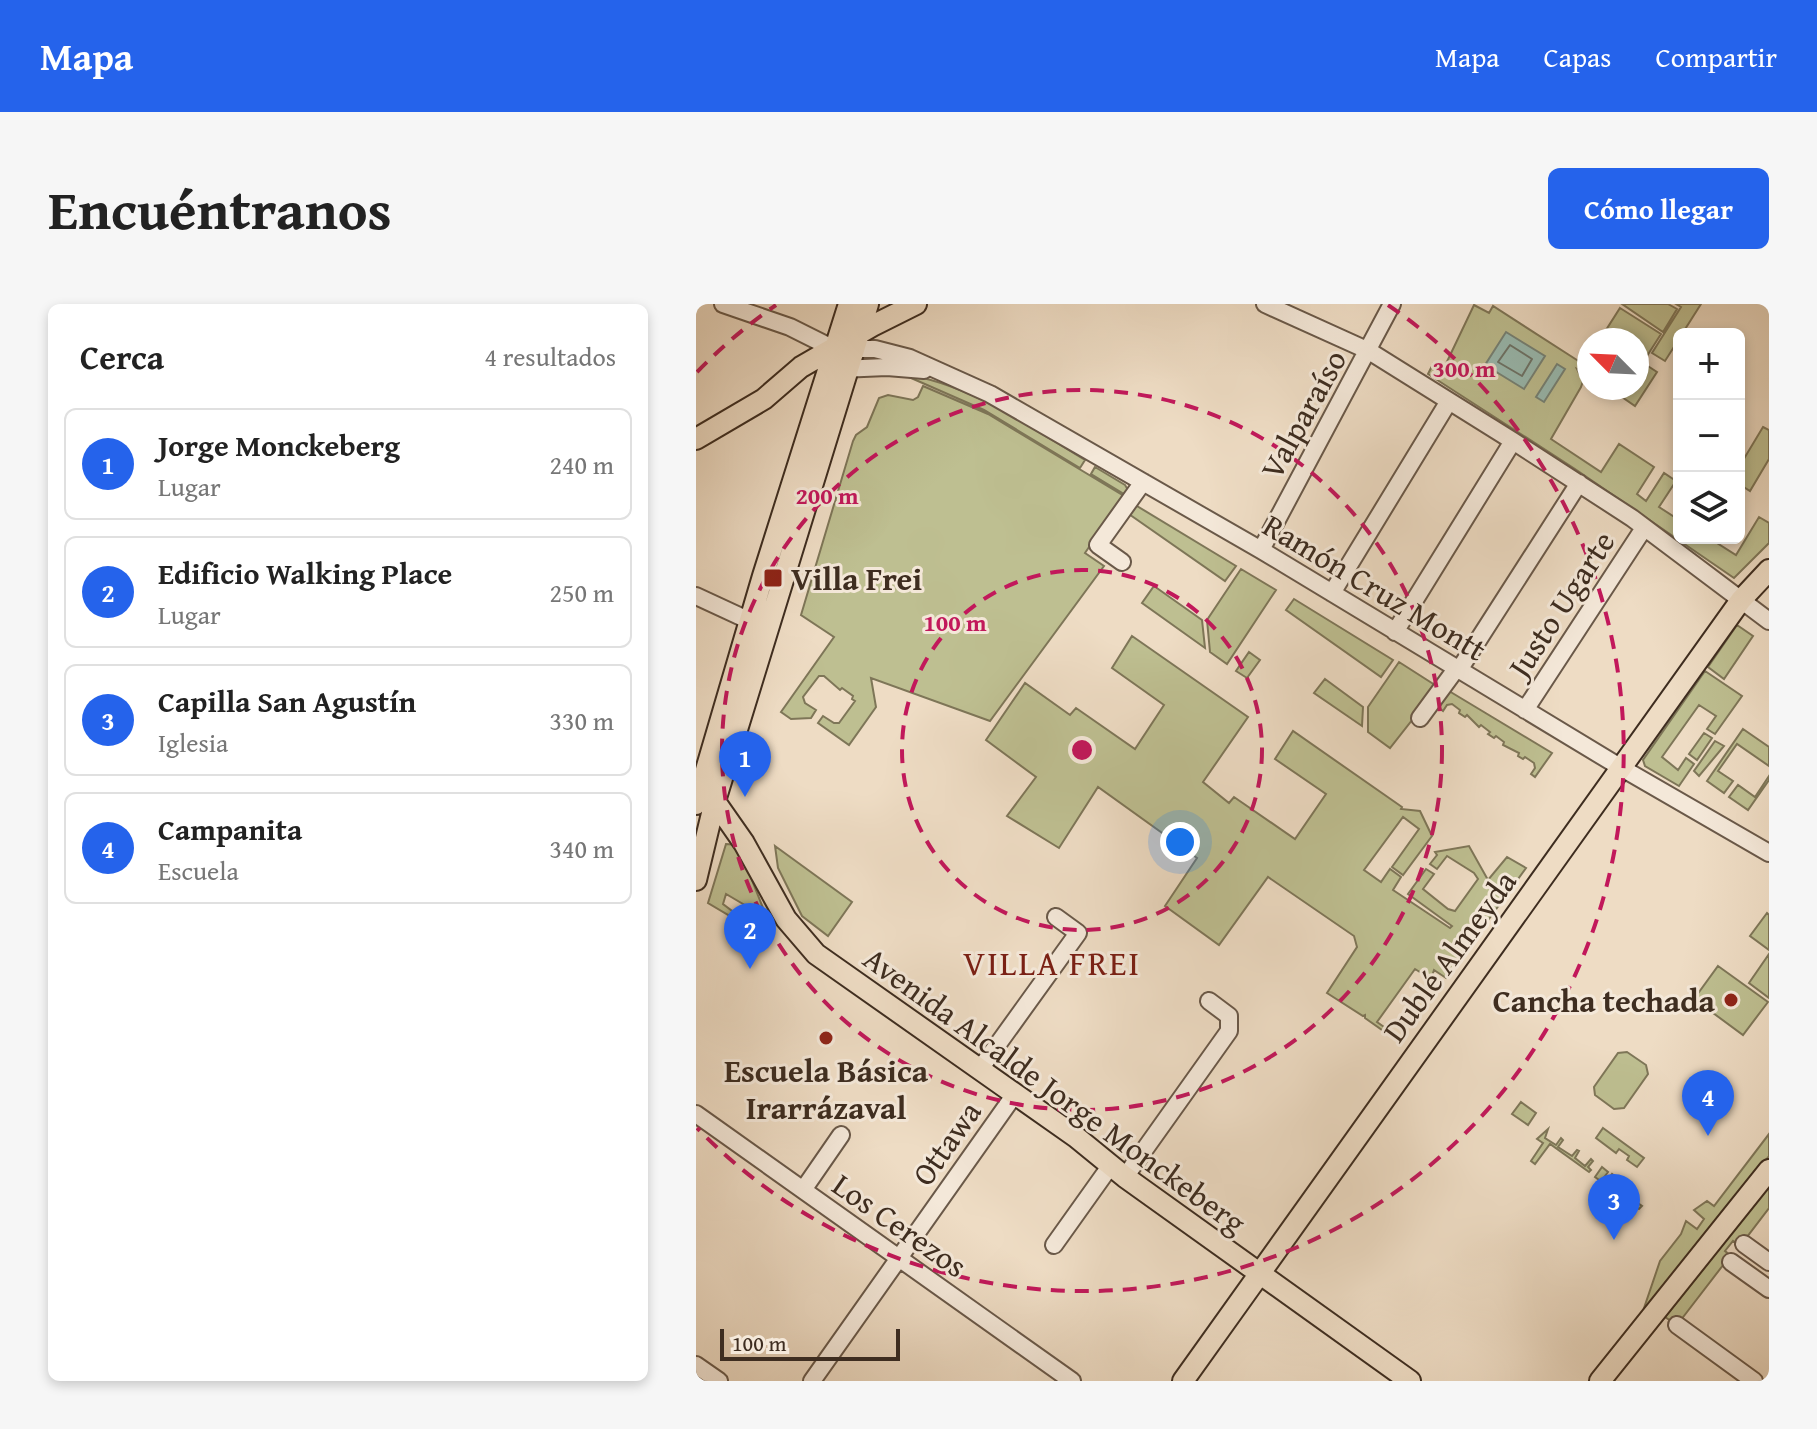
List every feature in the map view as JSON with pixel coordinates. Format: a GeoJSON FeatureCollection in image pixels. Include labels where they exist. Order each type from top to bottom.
{"type":"FeatureCollection","features":[{"type":"Feature","properties":{"kind":"main road"},"geometry":{"type":"LineString","coordinates":[[696,880],[703,850],[705,802],[844,354],[849,304]]}},
{"type":"Feature","properties":{"kind":"main road"},"geometry":{"type":"LineString","coordinates":[[699,782],[750,621],[844,354],[868,304]]}},
{"type":"Feature","properties":{"kind":"main road"},"geometry":{"type":"LineString","coordinates":[[844,354],[916,304]]}},
{"type":"Feature","properties":{"kind":"main road"},"geometry":{"type":"LineString","coordinates":[[696,439],[764,399],[801,367],[844,354],[896,327],[927,304]]}},
{"type":"Feature","properties":{"kind":"main road","name":"Dublé Almeyda"},"geometry":{"type":"LineString","coordinates":[[1183,1381],[1620,767],[1741,600],[1769,570]]}},
{"type":"Feature","properties":{"kind":"main road","name":"Avenida Alcalde Jorge Monckeberg"},"geometry":{"type":"LineString","coordinates":[[699,782],[705,802],[744,843],[775,902],[793,929],[816,954],[1015,1094],[1410,1381]]}},
{"type":"Feature","properties":{"kind":"main road"},"geometry":{"type":"LineString","coordinates":[[703,850],[718,840],[734,839],[744,843]]}},
{"type":"Feature","properties":{"kind":"main road"},"geometry":{"type":"LineString","coordinates":[[1600,1381],[1769,1170]]}},
{"type":"Feature","properties":{"kind":"street"},"geometry":{"type":"LineString","coordinates":[[723,304],[790,327],[844,354]]}},
{"type":"Feature","properties":{"kind":"street"},"geometry":{"type":"LineString","coordinates":[[1265,304],[1369,351],[1513,441],[1644,528],[1769,621]]}},
{"type":"Feature","properties":{"kind":"street","name":"Valparaíso"},"geometry":{"type":"LineString","coordinates":[[1261,550],[1392,304]]}},
{"type":"Feature","properties":{"kind":"street","name":"Ramón Cruz Montt"},"geometry":{"type":"LineString","coordinates":[[844,354],[949,376],[1008,403],[1769,853]]}},
{"type":"Feature","properties":{"kind":"street"},"geometry":{"type":"LineString","coordinates":[[1332,593],[1449,401]]}},
{"type":"Feature","properties":{"kind":"street"},"geometry":{"type":"LineString","coordinates":[[1395,632],[1513,441]]}},
{"type":"Feature","properties":{"kind":"street"},"geometry":{"type":"LineString","coordinates":[[1122,562],[1098,545],[1143,482]]}},
{"type":"Feature","properties":{"kind":"street"},"geometry":{"type":"LineString","coordinates":[[1420,718],[1457,670],[1579,483]]}},
{"type":"Feature","properties":{"kind":"street","name":"Justo Ugarte"},"geometry":{"type":"LineString","coordinates":[[1525,710],[1644,528]]}},
{"type":"Feature","properties":{"kind":"street"},"geometry":{"type":"LineString","coordinates":[[696,596],[750,621]]}},
{"type":"Feature","properties":{"kind":"street"},"geometry":{"type":"LineString","coordinates":[[980,1069],[1078,933],[1056,917]]}},
{"type":"Feature","properties":{"kind":"street"},"geometry":{"type":"LineString","coordinates":[[1054,1245],[1118,1171],[1229,1031],[1229,1016],[1209,1001]]}},
{"type":"Feature","properties":{"kind":"street","name":"Ottawa"},"geometry":{"type":"LineString","coordinates":[[812,1381],[1015,1094]]}},
{"type":"Feature","properties":{"kind":"street","name":"Los Cerezos"},"geometry":{"type":"LineString","coordinates":[[696,1114],[1072,1381]]}},
{"type":"Feature","properties":{"kind":"street"},"geometry":{"type":"LineString","coordinates":[[803,1190],[841,1135]]}},
{"type":"Feature","properties":{"kind":"street"},"geometry":{"type":"LineString","coordinates":[[1756,1253],[1736,1266],[1769,1289]]}},
{"type":"Feature","properties":{"kind":"street"},"geometry":{"type":"LineString","coordinates":[[1677,1325],[1754,1381]]}},
{"type":"Feature","properties":{"kind":"street"},"geometry":{"type":"LineString","coordinates":[[696,1365],[719,1381]]}},
{"type":"Feature","properties":{"kind":"green space"},"geometry":{"type":"Polygon","coordinates":[[[1622,304],[1668,304],[1677,309],[1663,332],[1622,304]]]}},
{"type":"Feature","properties":{"kind":"green space"},"geometry":{"type":"Polygon","coordinates":[[[1676,304],[1701,304],[1686,328],[1673,328],[1673,348],[1665,361],[1652,353],[1681,307],[1676,304]]]}},
{"type":"Feature","properties":{"kind":"green space"},"geometry":{"type":"Polygon","coordinates":[[[1474,305],[1489,313],[1493,306],[1577,360],[1577,394],[1551,439],[1601,472],[1619,444],[1654,467],[1637,494],[1646,501],[1664,473],[1673,479],[1673,486],[1659,507],[1673,516],[1673,536],[1428,374],[1433,364],[1443,370],[1474,305]]]}},
{"type":"Feature","properties":{"kind":"green space"},"geometry":{"type":"Polygon","coordinates":[[[1620,308],[1661,334],[1649,353],[1649,328],[1607,328],[1620,308]]]}},
{"type":"Feature","properties":{"kind":"green space"},"geometry":{"type":"Polygon","coordinates":[[[1649,367],[1657,372],[1649,384],[1649,367]]]}},
{"type":"Feature","properties":{"kind":"green space"},"geometry":{"type":"Polygon","coordinates":[[[902,374],[951,386],[974,396],[1085,460],[1080,468],[984,410],[902,374]]]}},
{"type":"Feature","properties":{"kind":"green space"},"geometry":{"type":"Polygon","coordinates":[[[923,386],[988,414],[1124,496],[1085,553],[1104,566],[990,721],[871,678],[876,707],[849,745],[818,723],[823,716],[839,723],[855,701],[853,696],[842,688],[840,690],[824,676],[819,676],[803,697],[805,703],[816,710],[811,718],[791,719],[781,712],[834,637],[801,615],[853,441],[867,427],[879,398],[888,395],[913,400],[923,386]]]}},
{"type":"Feature","properties":{"kind":"green space"},"geometry":{"type":"Polygon","coordinates":[[[1763,427],[1769,430],[1769,459],[1750,491],[1745,488],[1745,457],[1763,427]]]}},
{"type":"Feature","properties":{"kind":"green space"},"geometry":{"type":"Polygon","coordinates":[[[1095,467],[1128,490],[1124,494],[1091,474],[1095,467]]]}},
{"type":"Feature","properties":{"kind":"green space"},"geometry":{"type":"Polygon","coordinates":[[[1132,503],[1236,566],[1225,581],[1126,512],[1132,503]]]}},
{"type":"Feature","properties":{"kind":"green space"},"geometry":{"type":"Polygon","coordinates":[[[1759,517],[1769,523],[1769,543],[1734,578],[1684,544],[1719,544],[1736,555],[1759,517]]]}},
{"type":"Feature","properties":{"kind":"green space"},"geometry":{"type":"Polygon","coordinates":[[[1241,569],[1276,590],[1227,664],[1210,652],[1207,620],[1241,569]]]}},
{"type":"Feature","properties":{"kind":"green space"},"geometry":{"type":"Polygon","coordinates":[[[1154,586],[1202,620],[1205,648],[1142,603],[1154,586]]]}},
{"type":"Feature","properties":{"kind":"green space"},"geometry":{"type":"Polygon","coordinates":[[[1294,599],[1393,660],[1381,677],[1286,610],[1294,599]]]}},
{"type":"Feature","properties":{"kind":"green space"},"geometry":{"type":"Polygon","coordinates":[[[1737,625],[1753,636],[1724,679],[1708,667],[1737,625]]]}},
{"type":"Feature","properties":{"kind":"green space"},"geometry":{"type":"Polygon","coordinates":[[[1132,636],[1248,717],[1203,782],[1229,803],[1234,797],[1295,839],[1326,794],[1275,759],[1293,731],[1401,809],[1420,811],[1432,836],[1403,875],[1392,867],[1419,829],[1403,817],[1364,870],[1381,882],[1390,869],[1401,877],[1393,890],[1450,928],[1452,926],[1408,894],[1426,869],[1434,874],[1423,889],[1455,911],[1478,879],[1474,873],[1447,856],[1437,869],[1430,864],[1437,855],[1435,852],[1469,846],[1488,880],[1507,857],[1526,868],[1446,978],[1434,970],[1431,979],[1415,969],[1377,1022],[1394,1034],[1392,1037],[1365,1015],[1327,993],[1357,947],[1354,936],[1268,877],[1219,945],[1165,906],[1197,858],[1098,787],[1059,848],[1007,816],[1036,777],[986,740],[1025,683],[1070,715],[1076,708],[1135,749],[1164,705],[1112,668],[1132,636]]]}},
{"type":"Feature","properties":{"kind":"green space"},"geometry":{"type":"Polygon","coordinates":[[[1249,652],[1260,660],[1247,678],[1236,671],[1249,652]]]}},
{"type":"Feature","properties":{"kind":"green space"},"geometry":{"type":"Polygon","coordinates":[[[1399,662],[1438,687],[1390,748],[1368,732],[1368,707],[1399,662]]]}},
{"type":"Feature","properties":{"kind":"green space"},"geometry":{"type":"Polygon","coordinates":[[[1705,671],[1742,696],[1715,734],[1707,729],[1716,716],[1699,705],[1662,757],[1678,770],[1686,758],[1694,764],[1679,786],[1645,766],[1643,760],[1705,671]]]}},
{"type":"Feature","properties":{"kind":"green space"},"geometry":{"type":"Polygon","coordinates":[[[1325,679],[1363,707],[1362,726],[1314,693],[1325,679]]]}},
{"type":"Feature","properties":{"kind":"green space"},"geometry":{"type":"Polygon","coordinates":[[[1449,691],[1552,753],[1535,777],[1531,774],[1534,763],[1518,756],[1519,753],[1503,745],[1504,742],[1488,734],[1490,732],[1481,725],[1479,727],[1467,715],[1465,717],[1459,713],[1460,710],[1452,704],[1443,711],[1438,707],[1449,691]]]}},
{"type":"Feature","properties":{"kind":"green space"},"geometry":{"type":"Polygon","coordinates":[[[1743,729],[1769,747],[1769,766],[1737,744],[1718,771],[1733,781],[1724,793],[1707,781],[1743,729]]]}},
{"type":"Feature","properties":{"kind":"green space"},"geometry":{"type":"Polygon","coordinates":[[[1704,733],[1712,738],[1697,760],[1689,754],[1704,733]]]}},
{"type":"Feature","properties":{"kind":"green space"},"geometry":{"type":"Polygon","coordinates":[[[1715,741],[1724,746],[1699,776],[1694,771],[1715,741]]]}},
{"type":"Feature","properties":{"kind":"green space"},"geometry":{"type":"Polygon","coordinates":[[[1769,776],[1748,810],[1729,797],[1738,785],[1755,797],[1769,776]]]}},
{"type":"Feature","properties":{"kind":"green space"},"geometry":{"type":"Polygon","coordinates":[[[726,844],[738,845],[765,913],[760,914],[726,894],[723,904],[772,941],[708,903],[726,844]]]}},
{"type":"Feature","properties":{"kind":"green space"},"geometry":{"type":"Polygon","coordinates":[[[775,846],[852,902],[828,936],[802,916],[778,868],[775,846]]]}},
{"type":"Feature","properties":{"kind":"green space"},"geometry":{"type":"Polygon","coordinates":[[[1767,913],[1769,915],[1769,950],[1750,936],[1767,913]]]}},
{"type":"Feature","properties":{"kind":"green space"},"geometry":{"type":"Polygon","coordinates":[[[1769,954],[1769,998],[1749,983],[1769,954]]]}},
{"type":"Feature","properties":{"kind":"green space","name":"Cancha techada"},"geometry":{"type":"Polygon","coordinates":[[[1718,966],[1768,1002],[1743,1035],[1694,999],[1718,966]]]}},
{"type":"Feature","properties":{"kind":"green space"},"geometry":{"type":"Polygon","coordinates":[[[1627,1052],[1646,1065],[1648,1074],[1624,1108],[1614,1109],[1595,1095],[1594,1087],[1618,1053],[1627,1052]]]}},
{"type":"Feature","properties":{"kind":"green space"},"geometry":{"type":"Polygon","coordinates":[[[1521,1102],[1536,1113],[1528,1125],[1512,1114],[1521,1102]]]}},
{"type":"Feature","properties":{"kind":"green space"},"geometry":{"type":"Polygon","coordinates":[[[1603,1128],[1644,1158],[1637,1167],[1627,1160],[1629,1156],[1619,1149],[1616,1153],[1596,1138],[1603,1128]]]}},
{"type":"Feature","properties":{"kind":"green space"},"geometry":{"type":"Polygon","coordinates":[[[1548,1129],[1545,1138],[1556,1145],[1561,1138],[1563,1140],[1558,1147],[1572,1156],[1579,1151],[1575,1158],[1585,1166],[1591,1159],[1593,1161],[1588,1167],[1589,1172],[1550,1144],[1535,1164],[1531,1161],[1543,1143],[1537,1139],[1548,1129]]]}},
{"type":"Feature","properties":{"kind":"green space"},"geometry":{"type":"Polygon","coordinates":[[[1769,1134],[1769,1156],[1643,1316],[1660,1261],[1681,1234],[1686,1221],[1697,1229],[1704,1219],[1694,1210],[1707,1201],[1714,1206],[1769,1134]]]}},
{"type":"Feature","properties":{"kind":"green space"},"geometry":{"type":"Polygon","coordinates":[[[1602,1167],[1608,1172],[1603,1179],[1607,1181],[1612,1174],[1625,1184],[1620,1191],[1642,1206],[1639,1209],[1595,1177],[1602,1167]]]}},
{"type":"Feature","properties":{"kind":"green space"},"geometry":{"type":"Polygon","coordinates":[[[1769,1186],[1769,1208],[1744,1241],[1750,1254],[1733,1241],[1725,1251],[1739,1262],[1727,1260],[1677,1325],[1665,1317],[1769,1186]]]}},
{"type":"Feature","properties":{"kind":"water"},"geometry":{"type":"Polygon","coordinates":[[[1506,332],[1545,356],[1524,389],[1485,365],[1506,332]]]}},
{"type":"Feature","properties":{"kind":"water"},"geometry":{"type":"Polygon","coordinates":[[[1557,364],[1565,369],[1544,402],[1536,397],[1557,364]]]}},
{"type":"Feature","properties":{"kind":"place","name":"Villa Frei"},"geometry":{"type":"Point","coordinates":[773,578]}},
{"type":"Feature","properties":{"kind":"place","name":"Jorge Monckeberg"},"geometry":{"type":"Point","coordinates":[745,797]}},
{"type":"Feature","properties":{"kind":"place","name":"Edificio Walking Place"},"geometry":{"type":"Point","coordinates":[750,969]}},
{"type":"Feature","properties":{"kind":"place","name":"Cancha techada"},"geometry":{"type":"Point","coordinates":[1731,1000]}},
{"type":"Feature","properties":{"kind":"place","name":"Escuela Básica Irarrázaval"},"geometry":{"type":"Point","coordinates":[826,1038]}},
{"type":"Feature","properties":{"kind":"place","name":"Campanita"},"geometry":{"type":"Point","coordinates":[1708,1136]}},
{"type":"Feature","properties":{"kind":"place","name":"Capilla San Agustín"},"geometry":{"type":"Point","coordinates":[1614,1240]}},
{"type":"Feature","properties":{"kind":"district","name":"VILLA FREI"},"geometry":{"type":"Point","coordinates":[1052,962]}}]}
